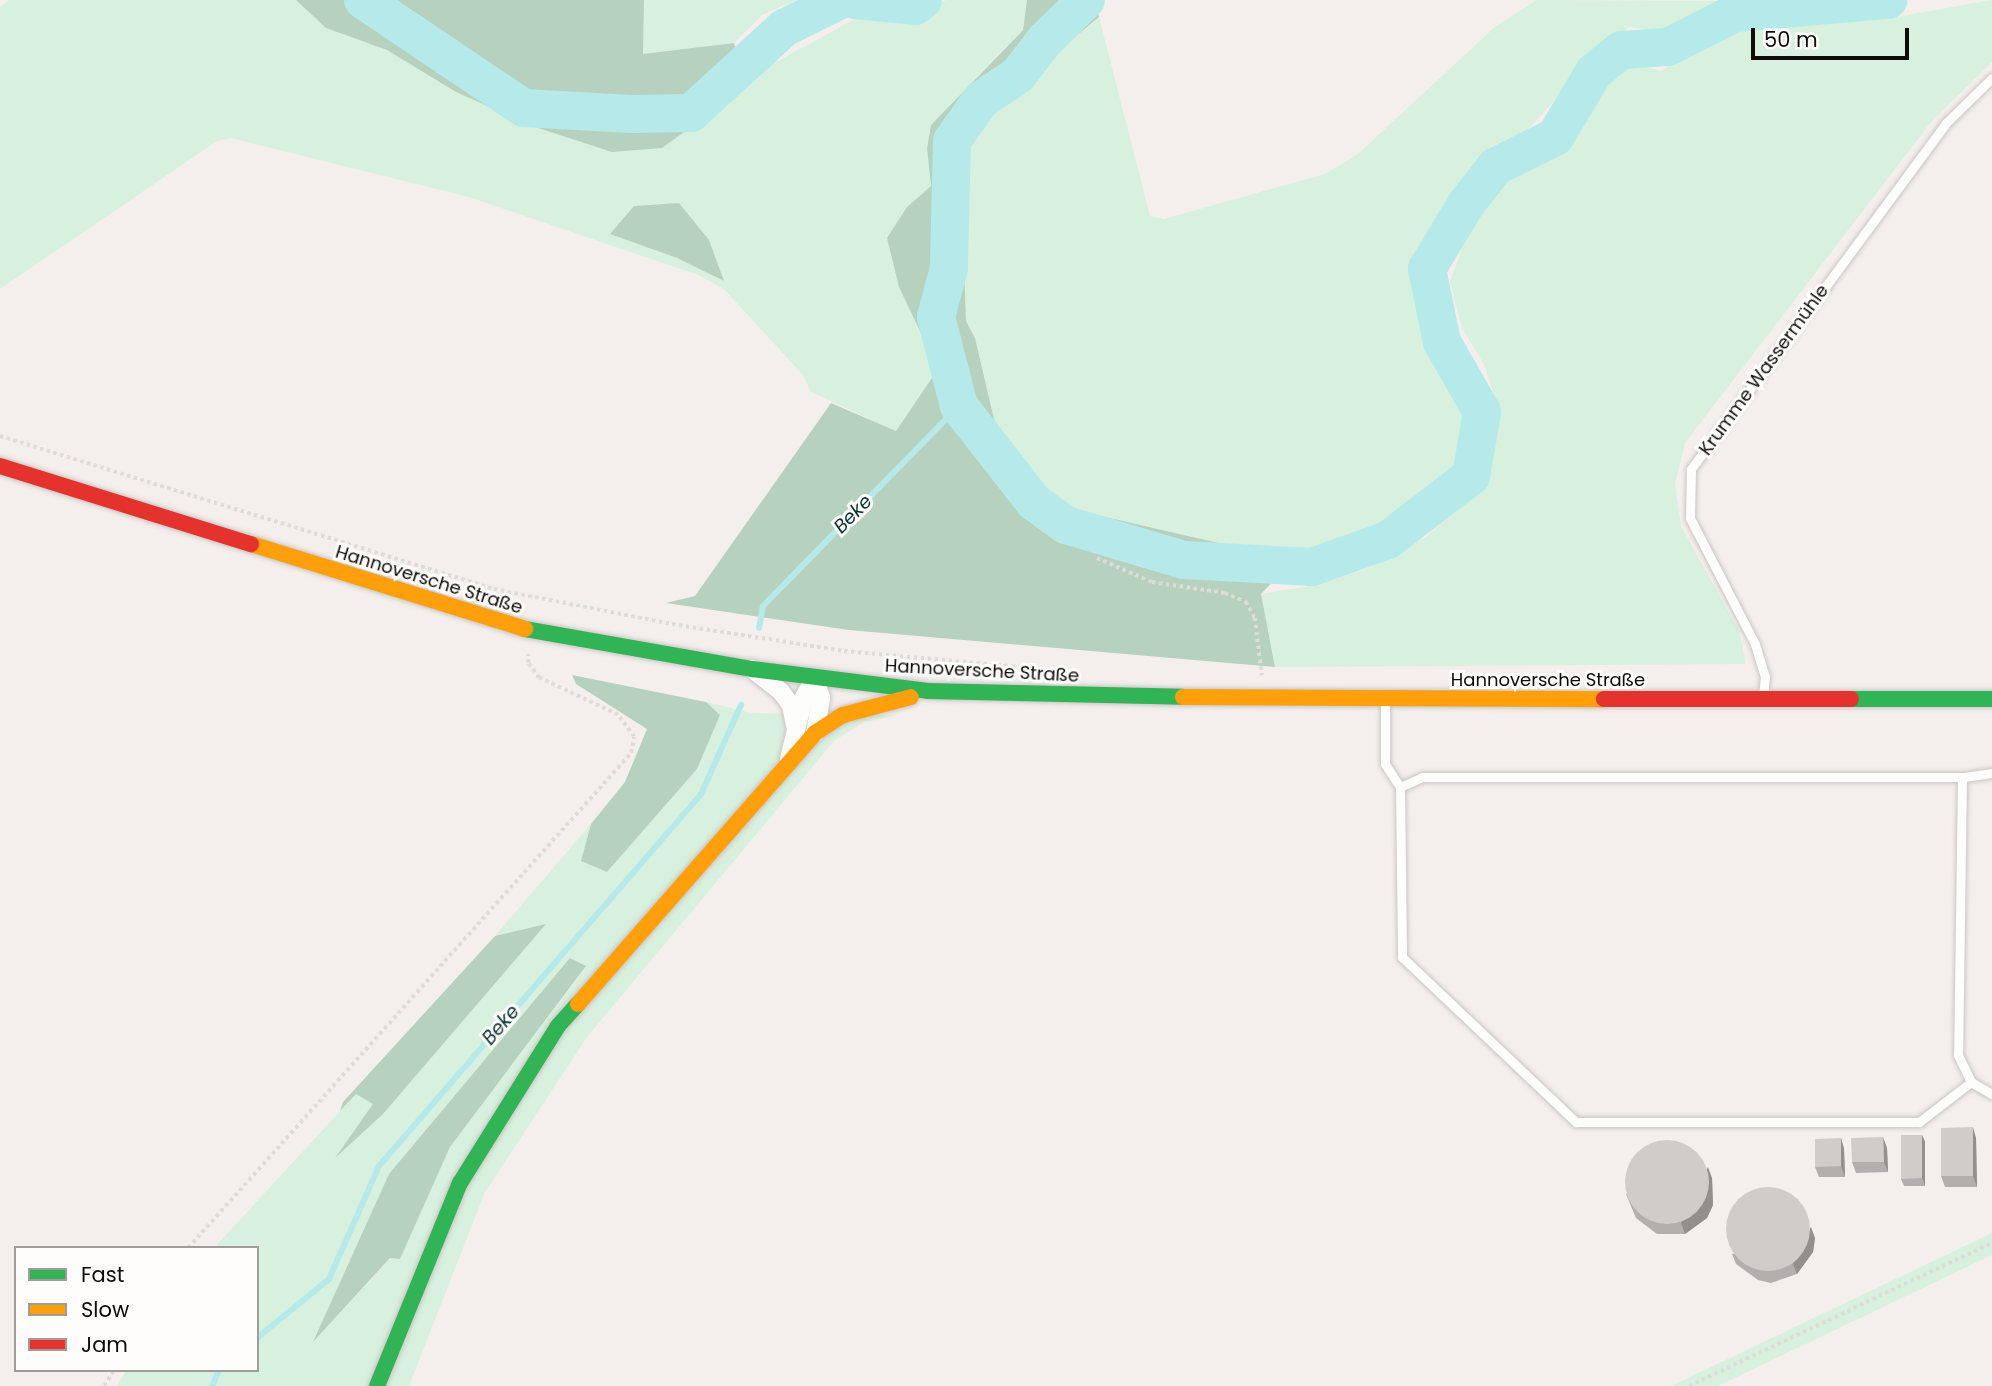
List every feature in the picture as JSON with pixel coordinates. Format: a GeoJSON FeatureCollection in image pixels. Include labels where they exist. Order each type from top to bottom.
{"type":"FeatureCollection","features":[{"type":"Feature","properties":{"kind":"main road","name":"Hannoversche Straße"},"geometry":{"type":"LineString","coordinates":[[0,466],[528,630],[815,678],[928,691],[1385,699],[1992,699]]}},
{"type":"Feature","properties":{"kind":"main road"},"geometry":{"type":"LineString","coordinates":[[377,1386],[460,1183],[508,1100],[558,1026],[815,733],[873,704],[928,691]]}},
{"type":"Feature","properties":{"kind":"street"},"geometry":{"type":"LineString","coordinates":[[752,669],[786,699],[796,728]]}},
{"type":"Feature","properties":{"kind":"street"},"geometry":{"type":"LineString","coordinates":[[789,760],[804,696],[815,678]]}},
{"type":"Feature","properties":{"kind":"street"},"geometry":{"type":"LineString","coordinates":[[815,678],[821,698],[815,733]]}},
{"type":"Feature","properties":{"kind":"lane","name":"Krumme Wassermühle"},"geometry":{"type":"LineString","coordinates":[[1763,700],[1765,677],[1755,644],[1690,518],[1691,469],[1946,122],[1992,78]]}},
{"type":"Feature","properties":{"kind":"lane"},"geometry":{"type":"LineString","coordinates":[[1385,699],[1385,764],[1400,787],[1402,957],[1576,1122],[1919,1122],[1971,1082]]}},
{"type":"Feature","properties":{"kind":"lane"},"geometry":{"type":"LineString","coordinates":[[1400,787],[1422,777],[1962,776],[1992,773]]}},
{"type":"Feature","properties":{"kind":"lane"},"geometry":{"type":"LineString","coordinates":[[1962,776],[1958,1055],[1971,1082],[1992,1094]]}},
{"type":"Feature","properties":{"kind":"path"},"geometry":{"type":"LineString","coordinates":[[0,436],[494,589],[672,624],[844,651],[1055,670]]}},
{"type":"Feature","properties":{"kind":"path"},"geometry":{"type":"LineString","coordinates":[[1097,558],[1152,582],[1225,593],[1245,602],[1255,618],[1262,680],[1248,680]]}},
{"type":"Feature","properties":{"kind":"path"},"geometry":{"type":"LineString","coordinates":[[190,1246],[631,752],[634,737],[630,727],[618,715],[539,678],[528,663],[528,644]]}},
{"type":"Feature","properties":{"kind":"path"},"geometry":{"type":"LineString","coordinates":[[1689,1386],[1992,1243]]}},
{"type":"Feature","properties":{"kind":"green space"},"geometry":{"type":"Polygon","coordinates":[[[9,0],[296,0],[326,28],[387,50],[456,92],[532,126],[662,148],[708,114],[747,78],[864,14],[909,19],[946,0],[1027,0],[1023,29],[931,125],[927,148],[931,186],[907,207],[899,287],[938,369],[896,431],[811,392],[803,375],[724,289],[698,275],[469,197],[231,138],[217,141],[0,289],[0,7],[9,0]],[[610,233],[677,258],[723,281],[709,240],[610,233]]]}},
{"type":"Feature","properties":{"kind":"green space"},"geometry":{"type":"Polygon","coordinates":[[[296,0],[644,0],[643,54],[734,43],[747,78],[709,114],[662,148],[612,152],[532,126],[456,92],[387,50],[326,28],[296,0]]]}},
{"type":"Feature","properties":{"kind":"green space"},"geometry":{"type":"Polygon","coordinates":[[[644,0],[797,0],[762,15],[734,43],[643,55],[644,0]]]}},
{"type":"Feature","properties":{"kind":"green space"},"geometry":{"type":"Polygon","coordinates":[[[1027,0],[1094,0],[1099,17],[1039,67],[1025,88],[992,110],[969,141],[961,183],[966,321],[975,338],[994,419],[1017,465],[1062,507],[1293,560],[1261,594],[1275,667],[849,630],[666,603],[695,596],[831,403],[896,431],[938,369],[899,287],[887,238],[907,207],[931,186],[927,148],[931,125],[1023,30],[1027,0]]]}},
{"type":"Feature","properties":{"kind":"green space"},"geometry":{"type":"Polygon","coordinates":[[[1537,0],[1734,1],[1669,33],[1630,27],[1601,47],[1528,130],[1492,146],[1424,242],[1417,270],[1431,344],[1466,412],[1460,466],[1390,524],[1327,554],[1293,560],[1062,507],[1017,465],[994,419],[975,338],[966,321],[961,183],[969,141],[992,110],[1025,88],[1039,67],[1099,17],[1150,216],[1164,219],[1325,174],[1358,154],[1496,26],[1537,0]]]}},
{"type":"Feature","properties":{"kind":"green space"},"geometry":{"type":"Polygon","coordinates":[[[1992,0],[1992,62],[1931,122],[1685,443],[1675,484],[1681,526],[1739,631],[1746,664],[1275,667],[1261,594],[1321,584],[1371,567],[1424,538],[1472,498],[1493,453],[1498,410],[1485,366],[1462,328],[1450,281],[1474,217],[1513,176],[1547,159],[1589,96],[1630,62],[1661,71],[1738,25],[1885,19],[1992,0]]]}},
{"type":"Feature","properties":{"kind":"green space"},"geometry":{"type":"Polygon","coordinates":[[[679,203],[709,240],[724,281],[677,258],[610,234],[634,206],[679,203]]]}},
{"type":"Feature","properties":{"kind":"green space"},"geometry":{"type":"Polygon","coordinates":[[[572,675],[706,702],[720,715],[697,769],[607,872],[581,861],[591,824],[625,782],[647,729],[576,684],[572,675]]]}},
{"type":"Feature","properties":{"kind":"green space"},"geometry":{"type":"Polygon","coordinates":[[[706,702],[752,713],[897,715],[864,722],[834,741],[587,1037],[485,1192],[409,1386],[117,1386],[126,1372],[259,1372],[259,1246],[216,1246],[356,1094],[374,1104],[338,1154],[383,1114],[545,925],[495,936],[591,824],[581,861],[607,872],[697,769],[719,715],[706,702]],[[586,967],[389,1174],[315,1340],[391,1258],[400,1259],[450,1147],[586,967]]]}},
{"type":"Feature","properties":{"kind":"green space"},"geometry":{"type":"Polygon","coordinates":[[[546,924],[383,1114],[335,1158],[373,1104],[356,1094],[340,1111],[343,1102],[495,936],[546,924]]]}},
{"type":"Feature","properties":{"kind":"green space"},"geometry":{"type":"Polygon","coordinates":[[[570,958],[586,966],[450,1147],[400,1259],[390,1258],[313,1342],[389,1174],[570,958]]]}},
{"type":"Feature","properties":{"kind":"green space"},"geometry":{"type":"Polygon","coordinates":[[[1992,1233],[1992,1255],[1718,1386],[1671,1386],[1992,1233]]]}},
{"type":"Feature","properties":{"kind":"building"},"geometry":{"type":"Polygon","coordinates":[[[1973,1127],[1973,1176],[1941,1176],[1941,1128],[1973,1127]]]}},
{"type":"Feature","properties":{"kind":"building"},"geometry":{"type":"Polygon","coordinates":[[[1901,1135],[1922,1135],[1922,1178],[1901,1179],[1901,1135]]]}},
{"type":"Feature","properties":{"kind":"building"},"geometry":{"type":"Polygon","coordinates":[[[1883,1137],[1884,1162],[1852,1162],[1851,1138],[1883,1137]]]}},
{"type":"Feature","properties":{"kind":"building"},"geometry":{"type":"Polygon","coordinates":[[[1841,1138],[1841,1166],[1815,1167],[1815,1139],[1841,1138]]]}},
{"type":"Feature","properties":{"kind":"building"},"geometry":{"type":"Polygon","coordinates":[[[1667,1140],[1683,1143],[1697,1152],[1706,1166],[1709,1182],[1706,1198],[1697,1212],[1683,1221],[1667,1224],[1651,1221],[1637,1212],[1628,1198],[1625,1182],[1628,1166],[1637,1152],[1651,1143],[1667,1140]]]}},
{"type":"Feature","properties":{"kind":"building"},"geometry":{"type":"Polygon","coordinates":[[[1768,1187],[1784,1190],[1798,1199],[1807,1213],[1810,1229],[1807,1245],[1798,1259],[1784,1268],[1768,1271],[1752,1268],[1738,1259],[1729,1245],[1726,1229],[1729,1213],[1738,1199],[1752,1190],[1768,1187]]]}},
{"type":"Feature","properties":{"kind":"waterway"},"geometry":{"type":"LineString","coordinates":[[363,0],[524,108],[631,114],[691,113],[784,28],[841,0]]}},
{"type":"Feature","properties":{"kind":"waterway"},"geometry":{"type":"LineString","coordinates":[[855,0],[915,6],[923,0]]}},
{"type":"Feature","properties":{"kind":"waterway"},"geometry":{"type":"LineString","coordinates":[[1086,0],[1045,40],[1018,75],[981,100],[952,141],[949,268],[936,317],[959,406],[1034,502],[1066,525],[1184,560],[1312,567],[1388,540],[1471,476],[1482,412],[1442,342],[1427,269],[1466,204],[1496,166],[1555,137],[1594,72],[1621,50],[1668,47],[1735,13],[1888,0]]}},
{"type":"Feature","properties":{"kind":"waterway","name":"Beke"},"geometry":{"type":"LineString","coordinates":[[759,628],[763,606],[959,406]]}},
{"type":"Feature","properties":{"kind":"waterway","name":"Beke"},"geometry":{"type":"LineString","coordinates":[[259,1336],[329,1279],[379,1166],[701,794],[741,705]]}},
{"type":"Feature","properties":{"kind":"waterway","name":"Beke"},"geometry":{"type":"LineString","coordinates":[[212,1386],[218,1372]]}},
{"type":"Feature","properties":{"kind":"traffic: fast"},"geometry":{"type":"LineString","coordinates":[[525,629],[752,669],[928,691],[1183,697]]}},
{"type":"Feature","properties":{"kind":"traffic: fast"},"geometry":{"type":"LineString","coordinates":[[1851,699],[1992,699]]}},
{"type":"Feature","properties":{"kind":"traffic: fast"},"geometry":{"type":"LineString","coordinates":[[377,1386],[460,1183],[558,1026],[578,1004]]}},
{"type":"Feature","properties":{"kind":"traffic: slow"},"geometry":{"type":"LineString","coordinates":[[251,544],[525,629]]}},
{"type":"Feature","properties":{"kind":"traffic: slow"},"geometry":{"type":"LineString","coordinates":[[578,1004],[815,733],[843,715],[911,697]]}},
{"type":"Feature","properties":{"kind":"traffic: slow"},"geometry":{"type":"LineString","coordinates":[[1183,697],[1604,699]]}},
{"type":"Feature","properties":{"kind":"traffic: jam"},"geometry":{"type":"LineString","coordinates":[[0,466],[251,544]]}},
{"type":"Feature","properties":{"kind":"traffic: jam"},"geometry":{"type":"LineString","coordinates":[[1604,699],[1851,699]]}}]}
